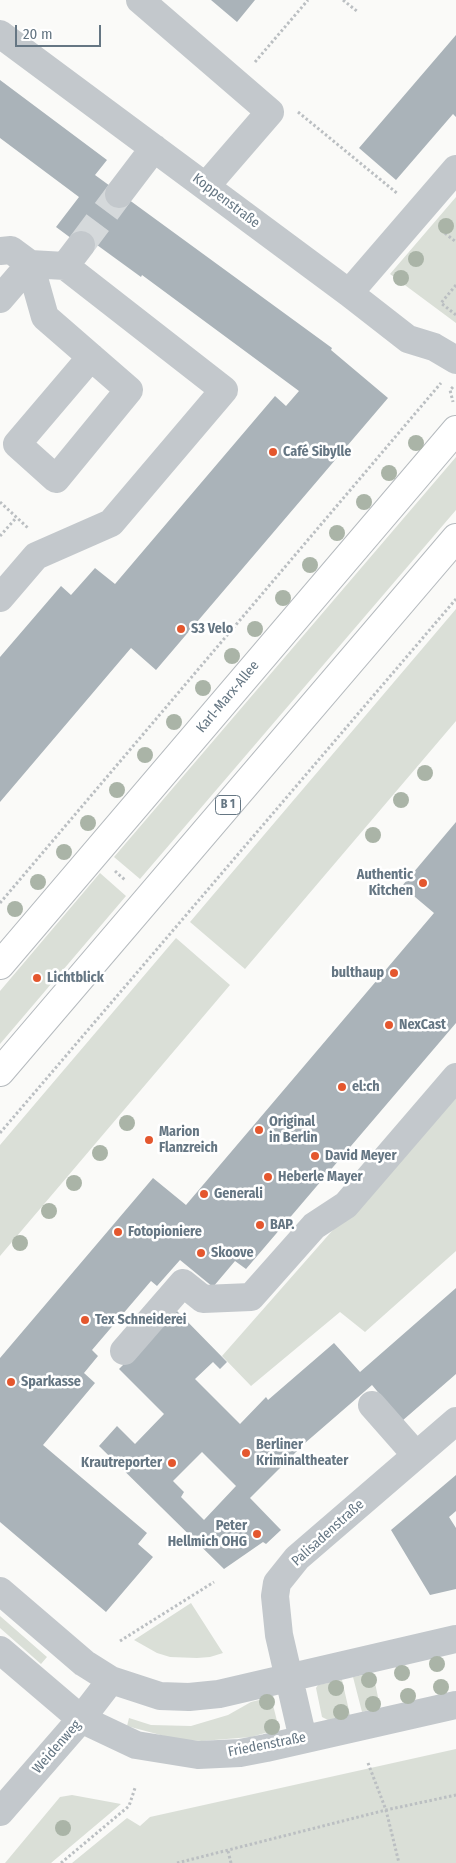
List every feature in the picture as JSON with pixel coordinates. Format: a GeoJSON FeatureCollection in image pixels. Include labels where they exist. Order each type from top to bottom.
{"type":"FeatureCollection","features":[{"type":"Feature","properties":{"kind":"main road","name":"Karl-Marx-Allee"},"geometry":{"type":"LineString","coordinates":[[0,964],[456,430]]}},
{"type":"Feature","properties":{"kind":"main road","name":"B 1"},"geometry":{"type":"LineString","coordinates":[[0,1072],[456,538]]}},
{"type":"Feature","properties":{"kind":"street"},"geometry":{"type":"LineString","coordinates":[[140,0],[270,112],[206,186]]}},
{"type":"Feature","properties":{"kind":"street","name":"Koppenstraße"},"geometry":{"type":"LineString","coordinates":[[0,34],[206,186],[408,339],[445,353]]}},
{"type":"Feature","properties":{"kind":"street"},"geometry":{"type":"LineString","coordinates":[[119,194],[154,148]]}},
{"type":"Feature","properties":{"kind":"street"},"geometry":{"type":"LineString","coordinates":[[349,293],[456,169]]}},
{"type":"Feature","properties":{"kind":"street"},"geometry":{"type":"LineString","coordinates":[[0,251],[10,250],[30,264],[44,318],[91,357]]}},
{"type":"Feature","properties":{"kind":"street"},"geometry":{"type":"LineString","coordinates":[[0,299],[30,264],[73,256],[224,390],[111,523],[36,556],[0,598]]}},
{"type":"Feature","properties":{"kind":"street"},"geometry":{"type":"LineString","coordinates":[[124,1352],[183,1283],[203,1299],[251,1297],[314,1226],[346,1205],[456,1078]]}},
{"type":"Feature","properties":{"kind":"street"},"geometry":{"type":"LineString","coordinates":[[372,1405],[416,1455]]}},
{"type":"Feature","properties":{"kind":"street","name":"Palisadenstraße"},"geometry":{"type":"LineString","coordinates":[[303,1739],[278,1633],[275,1596],[277,1583],[297,1558],[456,1421]]}},
{"type":"Feature","properties":{"kind":"street"},"geometry":{"type":"LineString","coordinates":[[0,1591],[84,1663],[111,1680],[160,1696],[189,1697],[219,1694],[456,1640]]}},
{"type":"Feature","properties":{"kind":"street","name":"Friedenstraße"},"geometry":{"type":"LineString","coordinates":[[0,1650],[81,1719],[136,1746],[198,1755],[240,1753],[456,1705]]}},
{"type":"Feature","properties":{"kind":"street","name":"Weidenweg"},"geometry":{"type":"LineString","coordinates":[[0,1812],[81,1719],[111,1680]]}},
{"type":"Feature","properties":{"kind":"path"},"geometry":{"type":"LineString","coordinates":[[237,83],[308,0]]}},
{"type":"Feature","properties":{"kind":"path"},"geometry":{"type":"LineString","coordinates":[[344,0],[358,12]]}},
{"type":"Feature","properties":{"kind":"path"},"geometry":{"type":"LineString","coordinates":[[298,112],[420,211]]}},
{"type":"Feature","properties":{"kind":"path"},"geometry":{"type":"LineString","coordinates":[[456,285],[441,303],[456,315]]}},
{"type":"Feature","properties":{"kind":"path"},"geometry":{"type":"LineString","coordinates":[[456,383],[450,390],[452,400],[456,404]]}},
{"type":"Feature","properties":{"kind":"path"},"geometry":{"type":"LineString","coordinates":[[0,903],[437,388]]}},
{"type":"Feature","properties":{"kind":"path"},"geometry":{"type":"LineString","coordinates":[[0,502],[52,548]]}},
{"type":"Feature","properties":{"kind":"path"},"geometry":{"type":"LineString","coordinates":[[0,536],[16,518]]}},
{"type":"Feature","properties":{"kind":"path"},"geometry":{"type":"LineString","coordinates":[[0,1134],[456,599]]}},
{"type":"Feature","properties":{"kind":"path"},"geometry":{"type":"LineString","coordinates":[[111,868],[130,884]]}},
{"type":"Feature","properties":{"kind":"path"},"geometry":{"type":"LineString","coordinates":[[120,1641],[214,1582]]}},
{"type":"Feature","properties":{"kind":"path"},"geometry":{"type":"LineString","coordinates":[[368,1763],[386,1810],[399,1863]]}},
{"type":"Feature","properties":{"kind":"path"},"geometry":{"type":"LineString","coordinates":[[61,1863],[129,1806],[135,1788]]}},
{"type":"Feature","properties":{"kind":"path"},"geometry":{"type":"LineString","coordinates":[[177,1863],[386,1810],[456,1796]]}},
{"type":"Feature","properties":{"kind":"path"},"geometry":{"type":"LineString","coordinates":[[228,1851],[231,1863]]}},
{"type":"Feature","properties":{"kind":"shaded area"},"geometry":{"type":"Polygon","coordinates":[[[456,197],[456,323],[390,274],[456,197]]]}},
{"type":"Feature","properties":{"kind":"shaded area"},"geometry":{"type":"Polygon","coordinates":[[[456,457],[456,510],[140,879],[114,857],[456,457]]]}},
{"type":"Feature","properties":{"kind":"shaded area"},"geometry":{"type":"Polygon","coordinates":[[[456,609],[456,721],[245,969],[190,922],[456,609]]]}},
{"type":"Feature","properties":{"kind":"shaded area"},"geometry":{"type":"Polygon","coordinates":[[[100,873],[126,896],[0,1044],[0,991],[100,873]]]}},
{"type":"Feature","properties":{"kind":"shaded area"},"geometry":{"type":"Polygon","coordinates":[[[176,938],[230,985],[0,1256],[0,1145],[176,938]]]}},
{"type":"Feature","properties":{"kind":"shaded area"},"geometry":{"type":"Polygon","coordinates":[[[456,1090],[456,1251],[365,1332],[340,1312],[251,1386],[222,1356],[456,1090]]]}},
{"type":"Feature","properties":{"kind":"shaded area"},"geometry":{"type":"Polygon","coordinates":[[[191,1603],[223,1653],[197,1658],[170,1657],[157,1653],[134,1640],[191,1603]]]}},
{"type":"Feature","properties":{"kind":"shaded area"},"geometry":{"type":"Polygon","coordinates":[[[0,1616],[47,1657],[41,1664],[0,1628],[0,1616]]]}},
{"type":"Feature","properties":{"kind":"shaded area"},"geometry":{"type":"Polygon","coordinates":[[[373,1673],[380,1707],[362,1712],[353,1677],[373,1673]]]}},
{"type":"Feature","properties":{"kind":"shaded area"},"geometry":{"type":"Polygon","coordinates":[[[342,1680],[350,1715],[328,1720],[322,1717],[316,1688],[318,1685],[342,1680]]]}},
{"type":"Feature","properties":{"kind":"shaded area"},"geometry":{"type":"Polygon","coordinates":[[[271,1697],[279,1729],[251,1737],[202,1741],[179,1740],[127,1726],[129,1718],[151,1725],[191,1726],[228,1715],[251,1702],[271,1697]]]}},
{"type":"Feature","properties":{"kind":"shaded area"},"geometry":{"type":"Polygon","coordinates":[[[456,1749],[456,1863],[72,1863],[127,1818],[140,1826],[150,1817],[456,1749]]]}},
{"type":"Feature","properties":{"kind":"shaded area"},"geometry":{"type":"Polygon","coordinates":[[[72,1795],[121,1804],[51,1863],[5,1863],[60,1797],[72,1795]]]}},
{"type":"Feature","properties":{"kind":"building"},"geometry":{"type":"Polygon","coordinates":[[[211,0],[255,0],[237,22],[211,0]]]}},
{"type":"Feature","properties":{"kind":"building"},"geometry":{"type":"Polygon","coordinates":[[[456,35],[456,117],[453,114],[396,180],[359,148],[456,35]]]}},
{"type":"Feature","properties":{"kind":"building"},"geometry":{"type":"Polygon","coordinates":[[[0,80],[107,160],[95,175],[332,348],[331,350],[388,398],[156,670],[131,648],[0,802],[0,657],[61,586],[71,595],[95,568],[115,584],[275,396],[286,406],[299,391],[142,275],[141,277],[97,245],[91,253],[56,227],[79,197],[0,138],[0,80]]]}},
{"type":"Feature","properties":{"kind":"building"},"geometry":{"type":"Polygon","coordinates":[[[456,822],[456,1023],[246,1269],[235,1261],[213,1287],[180,1260],[157,1286],[151,1281],[92,1350],[98,1356],[84,1373],[95,1383],[43,1445],[147,1533],[138,1544],[153,1557],[106,1612],[0,1522],[0,1358],[153,1178],[186,1205],[434,913],[402,886],[456,822]]]}},
{"type":"Feature","properties":{"kind":"building"},"geometry":{"type":"Polygon","coordinates":[[[456,1288],[456,1374],[402,1421],[372,1385],[305,1443],[250,1498],[281,1530],[266,1544],[263,1542],[224,1569],[99,1446],[117,1426],[135,1444],[164,1414],[119,1369],[177,1311],[227,1362],[220,1369],[213,1362],[195,1379],[240,1424],[266,1397],[268,1400],[334,1343],[360,1372],[456,1288]],[[202,1452],[173,1481],[184,1492],[181,1497],[204,1520],[236,1486],[202,1452]]]}},
{"type":"Feature","properties":{"kind":"building"},"geometry":{"type":"Polygon","coordinates":[[[456,1475],[456,1511],[449,1517],[456,1528],[456,1589],[430,1595],[391,1530],[456,1475]]]}},
{"type":"Feature","properties":{"kind":"tunnel"},"geometry":{"type":"LineString","coordinates":[[81,245],[119,194]]}},
{"type":"Feature","properties":{"kind":"place","name":"Café Sibylle"},"geometry":{"type":"Point","coordinates":[273,452]}},
{"type":"Feature","properties":{"kind":"place","name":"S3 Velo"},"geometry":{"type":"Point","coordinates":[181,629]}},
{"type":"Feature","properties":{"kind":"place","name":"Authentic Kitchen"},"geometry":{"type":"Point","coordinates":[423,883]}},
{"type":"Feature","properties":{"kind":"place","name":"bulthaup"},"geometry":{"type":"Point","coordinates":[394,973]}},
{"type":"Feature","properties":{"kind":"place","name":"Lichtblick"},"geometry":{"type":"Point","coordinates":[37,978]}},
{"type":"Feature","properties":{"kind":"place","name":"NexCast"},"geometry":{"type":"Point","coordinates":[389,1025]}},
{"type":"Feature","properties":{"kind":"place","name":"el:ch"},"geometry":{"type":"Point","coordinates":[342,1087]}},
{"type":"Feature","properties":{"kind":"place","name":"Original in Berlin"},"geometry":{"type":"Point","coordinates":[259,1130]}},
{"type":"Feature","properties":{"kind":"place","name":"Marion Flanzreich"},"geometry":{"type":"Point","coordinates":[149,1140]}},
{"type":"Feature","properties":{"kind":"place","name":"David Meyer"},"geometry":{"type":"Point","coordinates":[315,1156]}},
{"type":"Feature","properties":{"kind":"place","name":"Heberle Mayer"},"geometry":{"type":"Point","coordinates":[268,1177]}},
{"type":"Feature","properties":{"kind":"place","name":"Generali"},"geometry":{"type":"Point","coordinates":[204,1194]}},
{"type":"Feature","properties":{"kind":"place","name":"BAP."},"geometry":{"type":"Point","coordinates":[260,1225]}},
{"type":"Feature","properties":{"kind":"place","name":"Fotopioniere"},"geometry":{"type":"Point","coordinates":[118,1232]}},
{"type":"Feature","properties":{"kind":"place","name":"Skoove"},"geometry":{"type":"Point","coordinates":[201,1253]}},
{"type":"Feature","properties":{"kind":"place","name":"Tex Schneiderei"},"geometry":{"type":"Point","coordinates":[85,1320]}},
{"type":"Feature","properties":{"kind":"place","name":"Sparkasse"},"geometry":{"type":"Point","coordinates":[11,1382]}},
{"type":"Feature","properties":{"kind":"place","name":"Berliner Kriminaltheater"},"geometry":{"type":"Point","coordinates":[246,1453]}},
{"type":"Feature","properties":{"kind":"place","name":"Krautreporter"},"geometry":{"type":"Point","coordinates":[172,1463]}},
{"type":"Feature","properties":{"kind":"place","name":"Peter Hellmich OHG"},"geometry":{"type":"Point","coordinates":[257,1534]}}]}
